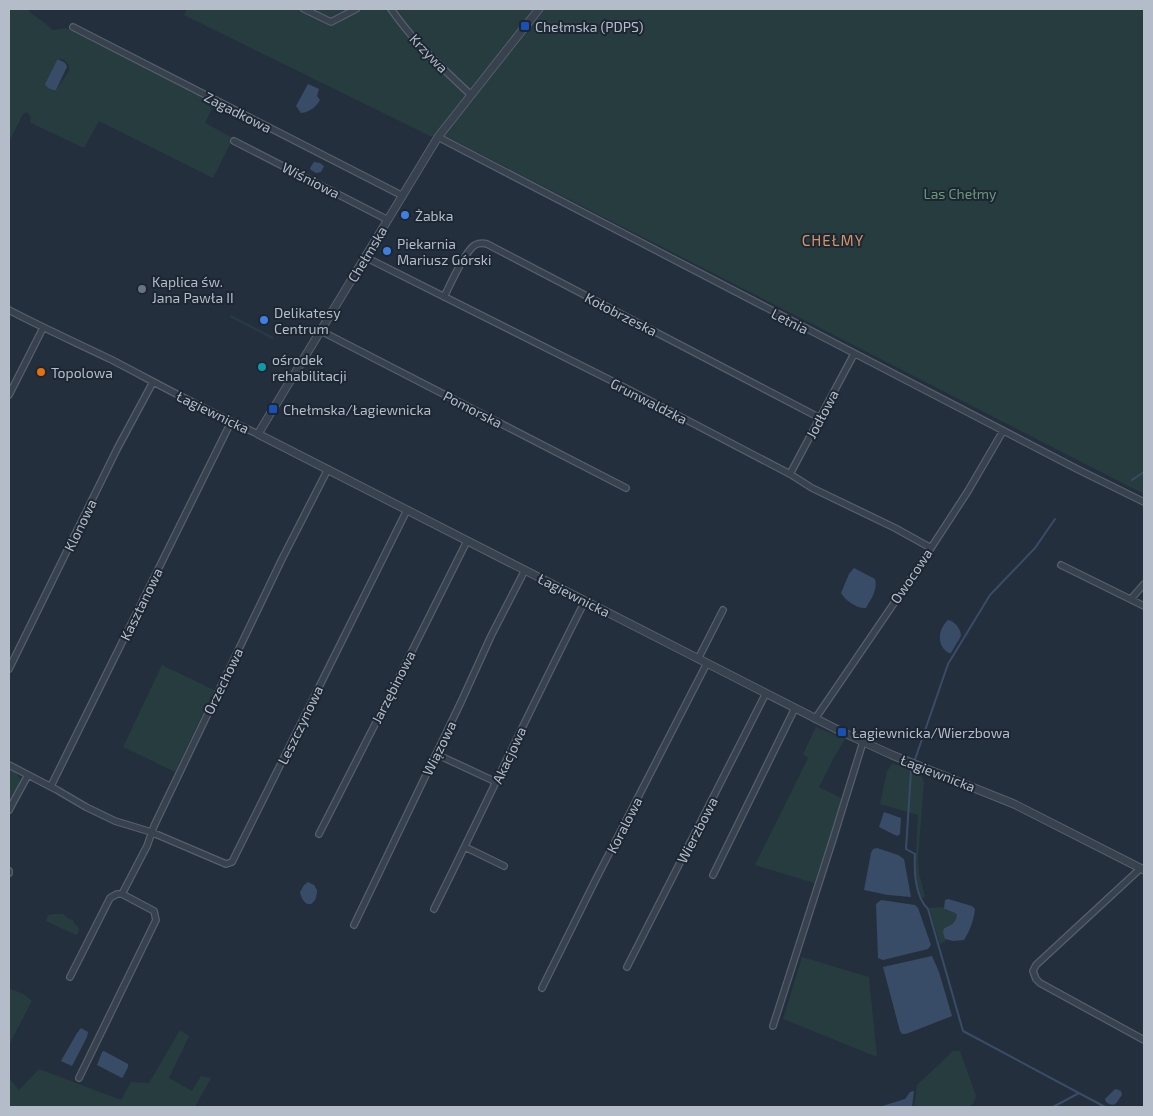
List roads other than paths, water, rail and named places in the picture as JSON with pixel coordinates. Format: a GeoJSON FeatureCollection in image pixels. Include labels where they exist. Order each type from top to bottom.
{"type":"FeatureCollection","features":[{"type":"Feature","properties":{"kind":"street"},"geometry":{"type":"LineString","coordinates":[[304,9],[331,22],[356,9]]}},
{"type":"Feature","properties":{"kind":"street","name":"Krzywa"},"geometry":{"type":"LineString","coordinates":[[390,9],[421,47],[471,95]]}},
{"type":"Feature","properties":{"kind":"street","name":"Chełmska"},"geometry":{"type":"LineString","coordinates":[[258,434],[438,137],[539,9]]}},
{"type":"Feature","properties":{"kind":"street","name":"Zagadkowa"},"geometry":{"type":"LineString","coordinates":[[73,27],[403,196]]}},
{"type":"Feature","properties":{"kind":"street","name":"Letnia"},"geometry":{"type":"LineString","coordinates":[[438,137],[854,354],[1144,502]]}},
{"type":"Feature","properties":{"kind":"street","name":"Wiśniowa"},"geometry":{"type":"LineString","coordinates":[[234,142],[388,220]]}},
{"type":"Feature","properties":{"kind":"street","name":"Kołobrzeska"},"geometry":{"type":"LineString","coordinates":[[444,297],[468,252],[477,244],[487,244],[820,418]]}},
{"type":"Feature","properties":{"kind":"street","name":"Grunwaldzka"},"geometry":{"type":"LineString","coordinates":[[365,257],[618,384],[790,474],[812,488],[895,528],[930,548]]}},
{"type":"Feature","properties":{"kind":"street","name":"Łagiewnicka"},"geometry":{"type":"LineString","coordinates":[[9,310],[328,469],[862,742],[1014,804],[1142,869]]}},
{"type":"Feature","properties":{"kind":"street"},"geometry":{"type":"LineString","coordinates":[[9,395],[43,328]]}},
{"type":"Feature","properties":{"kind":"street","name":"Pomorska"},"geometry":{"type":"LineString","coordinates":[[321,331],[626,488]]}},
{"type":"Feature","properties":{"kind":"street","name":"Jodłowa"},"geometry":{"type":"LineString","coordinates":[[790,474],[854,354]]}},
{"type":"Feature","properties":{"kind":"street","name":"Klonowa"},"geometry":{"type":"LineString","coordinates":[[9,669],[152,382]]}},
{"type":"Feature","properties":{"kind":"street","name":"Kasztanowa"},"geometry":{"type":"LineString","coordinates":[[51,786],[231,422]]}},
{"type":"Feature","properties":{"kind":"street","name":"Owocowa"},"geometry":{"type":"LineString","coordinates":[[816,718],[968,491],[1003,431]]}},
{"type":"Feature","properties":{"kind":"street","name":"Orzechowa"},"geometry":{"type":"LineString","coordinates":[[70,978],[110,898],[117,894],[122,894],[147,846],[151,832],[282,559],[328,469]]}},
{"type":"Feature","properties":{"kind":"street","name":"Leszczynowa"},"geometry":{"type":"LineString","coordinates":[[9,765],[115,821],[151,832],[229,864],[234,860],[407,510]]}},
{"type":"Feature","properties":{"kind":"street","name":"Jarzębinowa"},"geometry":{"type":"LineString","coordinates":[[319,834],[467,540]]}},
{"type":"Feature","properties":{"kind":"street"},"geometry":{"type":"LineString","coordinates":[[1061,565],[1144,606]]}},
{"type":"Feature","properties":{"kind":"street","name":"Wiązowa"},"geometry":{"type":"LineString","coordinates":[[354,925],[491,636],[525,570]]}},
{"type":"Feature","properties":{"kind":"street"},"geometry":{"type":"LineString","coordinates":[[1130,599],[1144,584]]}},
{"type":"Feature","properties":{"kind":"street","name":"Akacjowa"},"geometry":{"type":"LineString","coordinates":[[434,909],[518,734],[585,601]]}},
{"type":"Feature","properties":{"kind":"street"},"geometry":{"type":"LineString","coordinates":[[698,658],[723,610]]}},
{"type":"Feature","properties":{"kind":"street","name":"Koralowa"},"geometry":{"type":"LineString","coordinates":[[542,988],[707,663]]}},
{"type":"Feature","properties":{"kind":"street","name":"Wierzbowa"},"geometry":{"type":"LineString","coordinates":[[627,967],[766,693]]}},
{"type":"Feature","properties":{"kind":"street"},"geometry":{"type":"LineString","coordinates":[[713,875],[795,708]]}},
{"type":"Feature","properties":{"kind":"street"},"geometry":{"type":"LineString","coordinates":[[772,1026],[833,839],[862,742]]}},
{"type":"Feature","properties":{"kind":"street"},"geometry":{"type":"LineString","coordinates":[[436,754],[496,782]]}},
{"type":"Feature","properties":{"kind":"street"},"geometry":{"type":"LineString","coordinates":[[9,810],[28,775]]}},
{"type":"Feature","properties":{"kind":"street"},"geometry":{"type":"LineString","coordinates":[[465,847],[504,866]]}},
{"type":"Feature","properties":{"kind":"street"},"geometry":{"type":"LineString","coordinates":[[1142,869],[1036,966],[1033,974],[1040,983],[1144,1040]]}},
{"type":"Feature","properties":{"kind":"street"},"geometry":{"type":"LineString","coordinates":[[79,1078],[156,920],[154,911],[122,894]]}},
{"type":"Feature","properties":{"kind":"water"},"geometry":{"type":"Polygon","coordinates":[[[57,60],[66,64],[67,67],[56,90],[54,90],[48,88],[45,84],[57,60]]]}},
{"type":"Feature","properties":{"kind":"water"},"geometry":{"type":"Polygon","coordinates":[[[308,84],[319,89],[317,96],[320,100],[312,109],[301,113],[296,106],[308,84]]]}},
{"type":"Feature","properties":{"kind":"water"},"geometry":{"type":"Polygon","coordinates":[[[314,162],[324,166],[321,172],[316,173],[311,170],[310,168],[314,162]]]}},
{"type":"Feature","properties":{"kind":"water"},"geometry":{"type":"Polygon","coordinates":[[[854,568],[875,579],[875,591],[866,608],[852,604],[841,593],[849,574],[854,568]]]}},
{"type":"Feature","properties":{"kind":"water"},"geometry":{"type":"Polygon","coordinates":[[[948,620],[957,626],[961,636],[951,653],[945,650],[940,642],[940,633],[948,620]]]}},
{"type":"Feature","properties":{"kind":"water"},"geometry":{"type":"Polygon","coordinates":[[[884,812],[901,818],[900,834],[897,836],[879,827],[884,812]]]}},
{"type":"Feature","properties":{"kind":"water"},"geometry":{"type":"Polygon","coordinates":[[[877,848],[904,859],[911,897],[864,890],[871,853],[873,849],[877,848]]]}},
{"type":"Feature","properties":{"kind":"water"},"geometry":{"type":"Polygon","coordinates":[[[308,882],[314,885],[317,890],[315,900],[310,904],[304,902],[300,892],[308,882]]]}},
{"type":"Feature","properties":{"kind":"water"},"geometry":{"type":"Polygon","coordinates":[[[948,899],[972,906],[975,909],[974,917],[964,940],[953,941],[945,939],[944,928],[953,923],[957,915],[944,909],[945,900],[948,899]]]}},
{"type":"Feature","properties":{"kind":"water"},"geometry":{"type":"Polygon","coordinates":[[[881,900],[915,905],[918,908],[931,945],[928,949],[883,960],[878,958],[876,904],[881,900]]]}},
{"type":"Feature","properties":{"kind":"water"},"geometry":{"type":"Polygon","coordinates":[[[932,956],[939,972],[952,1016],[902,1034],[883,967],[932,956]]]}},
{"type":"Feature","properties":{"kind":"water"},"geometry":{"type":"Polygon","coordinates":[[[81,1028],[88,1032],[87,1037],[72,1066],[61,1061],[81,1028]]]}},
{"type":"Feature","properties":{"kind":"water"},"geometry":{"type":"Polygon","coordinates":[[[104,1051],[128,1064],[122,1078],[97,1065],[104,1051]]]}},
{"type":"Feature","properties":{"kind":"water"},"geometry":{"type":"Polygon","coordinates":[[[1116,1089],[1121,1091],[1122,1095],[1117,1102],[1112,1105],[1109,1104],[1105,1099],[1116,1089]]]}},
{"type":"Feature","properties":{"kind":"water"},"geometry":{"type":"Polygon","coordinates":[[[914,1091],[912,1107],[879,1107],[905,1099],[910,1092],[914,1091]]]}},
{"type":"Feature","properties":{"kind":"waterway"},"geometry":{"type":"LineString","coordinates":[[1132,480],[1144,472]]}},
{"type":"Feature","properties":{"kind":"waterway"},"geometry":{"type":"LineString","coordinates":[[1055,519],[1035,548],[990,595],[948,664],[911,771],[906,849],[915,854],[915,876],[918,891],[928,909],[963,1031],[1105,1107]]}},
{"type":"Feature","properties":{"kind":"waterway"},"geometry":{"type":"LineString","coordinates":[[1053,1107],[1079,1093]]}},
{"type":"Feature","properties":{"kind":"place","name":"Chełmska (PDPS)"},"geometry":{"type":"Point","coordinates":[525,26]}},
{"type":"Feature","properties":{"kind":"place","name":"Żabka"},"geometry":{"type":"Point","coordinates":[405,215]}},
{"type":"Feature","properties":{"kind":"place","name":"Piekarnia Mariusz Górski"},"geometry":{"type":"Point","coordinates":[387,251]}},
{"type":"Feature","properties":{"kind":"place","name":"Kaplica św. Jana Pawła II"},"geometry":{"type":"Point","coordinates":[142,289]}},
{"type":"Feature","properties":{"kind":"place","name":"Delikatesy Centrum"},"geometry":{"type":"Point","coordinates":[264,320]}},
{"type":"Feature","properties":{"kind":"place","name":"ośrodek rehabilitacji"},"geometry":{"type":"Point","coordinates":[262,367]}},
{"type":"Feature","properties":{"kind":"place","name":"Topolowa"},"geometry":{"type":"Point","coordinates":[41,372]}},
{"type":"Feature","properties":{"kind":"place","name":"Chełmska/Łagiewnicka"},"geometry":{"type":"Point","coordinates":[273,409]}},
{"type":"Feature","properties":{"kind":"place","name":"Łagiewnicka/Wierzbowa"},"geometry":{"type":"Point","coordinates":[842,732]}},
{"type":"Feature","properties":{"kind":"district","name":"CHEŁMY"},"geometry":{"type":"Point","coordinates":[833,240]}},
{"type":"Feature","properties":{"kind":"park label","name":"Las Chełmy"},"geometry":{"type":"Point","coordinates":[960,193]}}]}
